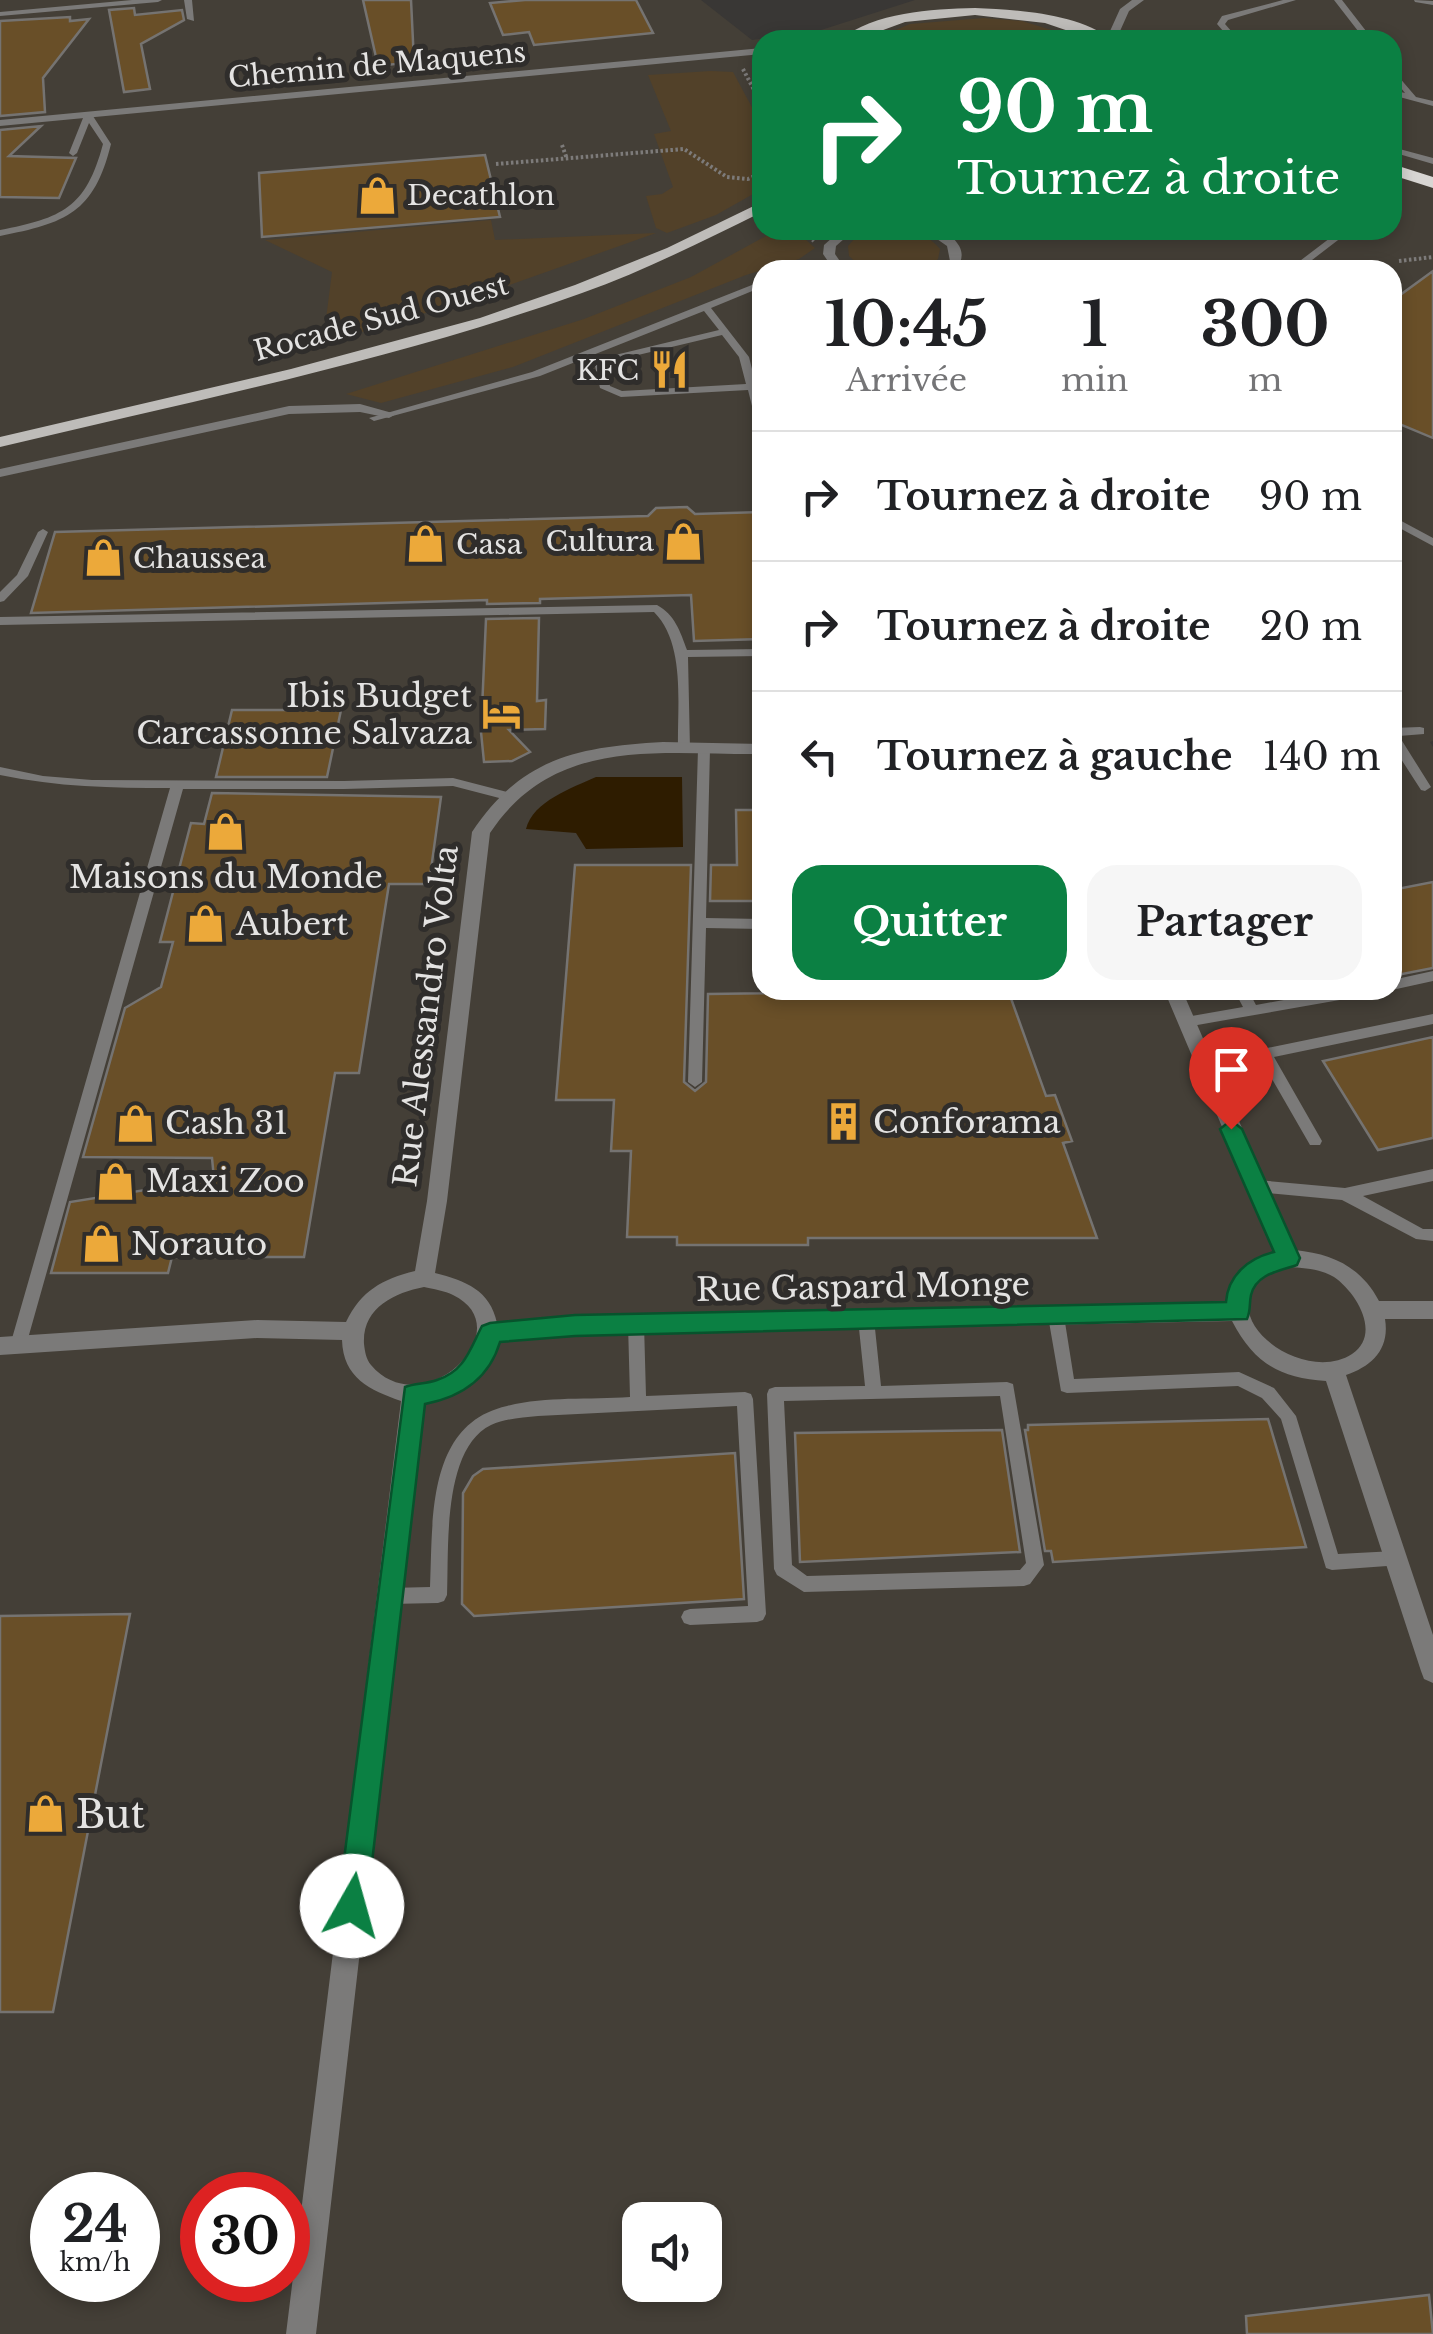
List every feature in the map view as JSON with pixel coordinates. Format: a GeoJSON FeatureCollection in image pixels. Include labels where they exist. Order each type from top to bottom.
{"type":"FeatureCollection","features":[{"type":"Feature","properties":{"kind":"highway"},"geometry":{"type":"LineString","coordinates":[[1402,161],[1433,171]]}},
{"type":"Feature","properties":{"kind":"highway"},"geometry":{"type":"LineString","coordinates":[[1402,172],[1433,183]]}},
{"type":"Feature","properties":{"kind":"main road"},"geometry":{"type":"LineString","coordinates":[[869,30],[952,0]]}},
{"type":"Feature","properties":{"kind":"main road"},"geometry":{"type":"LineString","coordinates":[[1032,1],[1085,30]]}},
{"type":"Feature","properties":{"kind":"main road"},"geometry":{"type":"LineString","coordinates":[[914,14],[995,10],[1073,25]]}},
{"type":"Feature","properties":{"kind":"main road","name":"Rocade Sud Ouest"},"geometry":{"type":"LineString","coordinates":[[0,442],[442,334],[630,269],[752,212]]}},
{"type":"Feature","properties":{"kind":"street"},"geometry":{"type":"LineString","coordinates":[[1114,30],[1125,10],[1138,0]]}},
{"type":"Feature","properties":{"kind":"street","name":"Chemin de Maquens"},"geometry":{"type":"LineString","coordinates":[[0,122],[752,53]]}},
{"type":"Feature","properties":{"kind":"street"},"geometry":{"type":"LineString","coordinates":[[833,260],[830,244],[835,240]]}},
{"type":"Feature","properties":{"kind":"street"},"geometry":{"type":"LineString","coordinates":[[959,260],[980,240]]}},
{"type":"Feature","properties":{"kind":"street"},"geometry":{"type":"LineString","coordinates":[[0,473],[289,410],[360,408],[382,416]]}},
{"type":"Feature","properties":{"kind":"street","name":"Rue Alessandro Volta"},"geometry":{"type":"LineString","coordinates":[[424,1278],[440,1184],[481,832],[507,796],[551,766],[627,749],[752,749]]}},
{"type":"Feature","properties":{"kind":"street"},"geometry":{"type":"LineString","coordinates":[[1178,1000],[1288,1258]]}},
{"type":"Feature","properties":{"kind":"street"},"geometry":{"type":"LineString","coordinates":[[1288,1258],[1315,1260],[1340,1271],[1361,1288],[1374,1310],[1376,1337],[1361,1360],[1334,1372],[1309,1372],[1284,1365],[1262,1351],[1246,1332],[1238,1312],[1239,1292],[1249,1275],[1266,1263],[1288,1258]]}},
{"type":"Feature","properties":{"kind":"street"},"geometry":{"type":"LineString","coordinates":[[424,1278],[450,1281],[472,1292],[486,1310],[490,1333],[484,1356],[467,1376],[442,1390],[414,1395],[386,1389],[365,1375],[353,1354],[353,1331],[362,1310],[378,1294],[400,1282],[424,1278]]}},
{"type":"Feature","properties":{"kind":"street"},"geometry":{"type":"LineString","coordinates":[[1374,1310],[1433,1310]]}},
{"type":"Feature","properties":{"kind":"street","name":"Rue Gaspard Monge"},"geometry":{"type":"LineString","coordinates":[[490,1333],[636,1324],[1238,1312]]}},
{"type":"Feature","properties":{"kind":"street"},"geometry":{"type":"LineString","coordinates":[[9,1344],[257,1329],[353,1331]]}},
{"type":"Feature","properties":{"kind":"street"},"geometry":{"type":"LineString","coordinates":[[1334,1372],[1433,1671]]}},
{"type":"Feature","properties":{"kind":"street"},"geometry":{"type":"LineString","coordinates":[[301,2334],[414,1395]]}},
{"type":"Feature","properties":{"kind":"lane"},"geometry":{"type":"LineString","coordinates":[[0,14],[158,0]]}},
{"type":"Feature","properties":{"kind":"lane"},"geometry":{"type":"LineString","coordinates":[[188,0],[191,19]]}},
{"type":"Feature","properties":{"kind":"lane"},"geometry":{"type":"LineString","coordinates":[[1226,30],[1220,24],[1225,18],[1292,0]]}},
{"type":"Feature","properties":{"kind":"lane"},"geometry":{"type":"LineString","coordinates":[[1338,0],[1361,30]]}},
{"type":"Feature","properties":{"kind":"lane"},"geometry":{"type":"LineString","coordinates":[[1418,0],[1433,3]]}},
{"type":"Feature","properties":{"kind":"lane"},"geometry":{"type":"LineString","coordinates":[[1402,83],[1414,98]]}},
{"type":"Feature","properties":{"kind":"lane"},"geometry":{"type":"LineString","coordinates":[[1402,95],[1433,104]]}},
{"type":"Feature","properties":{"kind":"lane"},"geometry":{"type":"LineString","coordinates":[[73,153],[88,115]]}},
{"type":"Feature","properties":{"kind":"lane"},"geometry":{"type":"LineString","coordinates":[[0,233],[41,224],[76,209],[100,175],[107,144],[88,115]]}},
{"type":"Feature","properties":{"kind":"lane"},"geometry":{"type":"LineString","coordinates":[[1402,151],[1433,161]]}},
{"type":"Feature","properties":{"kind":"lane"},"geometry":{"type":"LineString","coordinates":[[1306,260],[1333,240]]}},
{"type":"Feature","properties":{"kind":"lane"},"geometry":{"type":"LineString","coordinates":[[818,260],[829,254]]}},
{"type":"Feature","properties":{"kind":"lane"},"geometry":{"type":"LineString","coordinates":[[382,416],[536,374],[752,288]]}},
{"type":"Feature","properties":{"kind":"lane"},"geometry":{"type":"LineString","coordinates":[[706,307],[744,357],[752,382]]}},
{"type":"Feature","properties":{"kind":"lane"},"geometry":{"type":"LineString","coordinates":[[724,332],[614,358],[600,366],[605,388],[622,394],[752,388]]}},
{"type":"Feature","properties":{"kind":"lane"},"geometry":{"type":"LineString","coordinates":[[1402,526],[1433,543]]}},
{"type":"Feature","properties":{"kind":"lane"},"geometry":{"type":"LineString","coordinates":[[0,599],[22,576],[43,532]]}},
{"type":"Feature","properties":{"kind":"lane"},"geometry":{"type":"LineString","coordinates":[[0,621],[657,608],[670,621],[682,654],[694,749],[700,923],[695,1082]]}},
{"type":"Feature","properties":{"kind":"lane"},"geometry":{"type":"LineString","coordinates":[[682,654],[752,652]]}},
{"type":"Feature","properties":{"kind":"lane"},"geometry":{"type":"LineString","coordinates":[[1402,732],[1420,730]]}},
{"type":"Feature","properties":{"kind":"lane"},"geometry":{"type":"LineString","coordinates":[[1402,749],[1425,787]]}},
{"type":"Feature","properties":{"kind":"lane"},"geometry":{"type":"LineString","coordinates":[[0,770],[42,780],[176,786],[453,782],[507,796]]}},
{"type":"Feature","properties":{"kind":"lane"},"geometry":{"type":"LineString","coordinates":[[9,1344],[176,786]]}},
{"type":"Feature","properties":{"kind":"lane"},"geometry":{"type":"LineString","coordinates":[[700,923],[752,924]]}},
{"type":"Feature","properties":{"kind":"lane"},"geometry":{"type":"LineString","coordinates":[[1402,983],[1433,976]]}},
{"type":"Feature","properties":{"kind":"lane"},"geometry":{"type":"LineString","coordinates":[[1246,1000],[1251,1009]]}},
{"type":"Feature","properties":{"kind":"lane"},"geometry":{"type":"LineString","coordinates":[[1186,1022],[1320,1000]]}},
{"type":"Feature","properties":{"kind":"lane"},"geometry":{"type":"LineString","coordinates":[[1204,1066],[1433,1019]]}},
{"type":"Feature","properties":{"kind":"lane"},"geometry":{"type":"LineString","coordinates":[[1264,1054],[1315,1140]]}},
{"type":"Feature","properties":{"kind":"lane"},"geometry":{"type":"LineString","coordinates":[[1256,1186],[1345,1194],[1433,1175]]}},
{"type":"Feature","properties":{"kind":"lane"},"geometry":{"type":"LineString","coordinates":[[1345,1194],[1421,1235],[1433,1234]]}},
{"type":"Feature","properties":{"kind":"lane"},"geometry":{"type":"LineString","coordinates":[[1056,1316],[1067,1386],[1239,1379],[1268,1393],[1288,1416],[1332,1562],[1395,1559]]}},
{"type":"Feature","properties":{"kind":"lane"},"geometry":{"type":"LineString","coordinates":[[866,1320],[874,1393]]}},
{"type":"Feature","properties":{"kind":"lane"},"geometry":{"type":"LineString","coordinates":[[636,1324],[638,1404]]}},
{"type":"Feature","properties":{"kind":"lane"},"geometry":{"type":"LineString","coordinates":[[1007,1390],[1035,1565],[1024,1578],[804,1584],[784,1569],[775,1394],[874,1393],[1007,1390]]}},
{"type":"Feature","properties":{"kind":"lane"},"geometry":{"type":"LineString","coordinates":[[390,1596],[438,1594],[445,1491],[452,1458],[469,1430],[502,1413],[745,1399],[758,1614],[690,1617]]}},
{"type":"Feature","properties":{"kind":"path"},"geometry":{"type":"LineString","coordinates":[[734,55],[752,86]]}},
{"type":"Feature","properties":{"kind":"path"},"geometry":{"type":"LineString","coordinates":[[562,144],[567,158]]}},
{"type":"Feature","properties":{"kind":"path"},"geometry":{"type":"LineString","coordinates":[[496,164],[684,149],[697,152],[718,174],[752,179]]}},
{"type":"Feature","properties":{"kind":"path"},"geometry":{"type":"LineString","coordinates":[[1399,260],[1433,256]]}},
{"type":"Feature","properties":{"kind":"shaded area"},"geometry":{"type":"Polygon","coordinates":[[[0,0],[701,0],[752,40],[752,240],[1402,240],[1402,30],[821,30],[915,0],[1433,0],[1433,2334],[0,2334],[0,0]]]}},
{"type":"Feature","properties":{"kind":"shaded area"},"geometry":{"type":"Polygon","coordinates":[[[984,18],[1022,21],[1051,30],[896,30],[910,24],[984,18]]]}},
{"type":"Feature","properties":{"kind":"shaded area"},"geometry":{"type":"Polygon","coordinates":[[[733,72],[752,107],[752,195],[716,215],[667,233],[656,228],[646,196],[662,194],[673,187],[654,134],[671,131],[648,75],[733,72]]]}},
{"type":"Feature","properties":{"kind":"shaded area"},"geometry":{"type":"Polygon","coordinates":[[[491,220],[495,240],[656,233],[459,303],[345,337],[326,319],[332,272],[265,240],[491,220]]]}},
{"type":"Feature","properties":{"kind":"shaded area"},"geometry":{"type":"Polygon","coordinates":[[[759,240],[806,240],[815,248],[796,260],[752,260],[752,273],[513,367],[381,403],[346,394],[584,319],[691,277],[759,240]]]}},
{"type":"Feature","properties":{"kind":"shaded area"},"geometry":{"type":"Polygon","coordinates":[[[853,240],[930,240],[940,249],[936,260],[854,260],[848,246],[853,240]]]}},
{"type":"Feature","properties":{"kind":"shaded area"},"geometry":{"type":"Polygon","coordinates":[[[596,777],[682,777],[683,847],[586,849],[576,833],[526,829],[545,803],[596,777]]]}},
{"type":"Feature","properties":{"kind":"building"},"geometry":{"type":"Polygon","coordinates":[[[363,0],[411,0],[414,62],[378,66],[363,0]]]}},
{"type":"Feature","properties":{"kind":"building"},"geometry":{"type":"Polygon","coordinates":[[[636,0],[653,33],[534,45],[529,32],[503,35],[490,3],[636,0]]]}},
{"type":"Feature","properties":{"kind":"building"},"geometry":{"type":"Polygon","coordinates":[[[134,8],[135,15],[182,10],[184,20],[141,44],[150,89],[124,92],[109,10],[134,8]]]}},
{"type":"Feature","properties":{"kind":"building"},"geometry":{"type":"Polygon","coordinates":[[[70,17],[70,21],[89,19],[43,78],[45,112],[0,116],[0,21],[70,17]]]}},
{"type":"Feature","properties":{"kind":"building"},"geometry":{"type":"Polygon","coordinates":[[[41,126],[9,156],[76,158],[59,198],[0,197],[0,130],[41,126]]]}},
{"type":"Feature","properties":{"kind":"building","name":"Decathlon"},"geometry":{"type":"Polygon","coordinates":[[[485,155],[500,217],[262,237],[259,173],[485,155]]]}},
{"type":"Feature","properties":{"kind":"building"},"geometry":{"type":"Polygon","coordinates":[[[1433,271],[1433,438],[1402,425],[1402,294],[1433,271]]]}},
{"type":"Feature","properties":{"kind":"building"},"geometry":{"type":"Polygon","coordinates":[[[687,507],[695,514],[752,512],[752,639],[694,641],[691,595],[540,599],[540,603],[487,604],[487,600],[31,613],[55,532],[648,516],[656,508],[687,507]]]}},
{"type":"Feature","properties":{"kind":"building"},"geometry":{"type":"Polygon","coordinates":[[[539,618],[537,701],[546,700],[545,729],[509,730],[530,752],[512,761],[484,762],[481,732],[486,619],[539,618]]]}},
{"type":"Feature","properties":{"kind":"building"},"geometry":{"type":"Polygon","coordinates":[[[232,710],[341,710],[327,777],[216,777],[232,710]]]}},
{"type":"Feature","properties":{"kind":"building"},"geometry":{"type":"Polygon","coordinates":[[[212,793],[441,797],[429,884],[389,884],[359,1073],[335,1073],[304,1257],[172,1257],[168,1273],[51,1273],[70,1202],[214,1179],[212,1158],[83,1157],[125,1008],[161,987],[173,942],[160,942],[191,823],[204,824],[212,793]]]}},
{"type":"Feature","properties":{"kind":"building"},"geometry":{"type":"Polygon","coordinates":[[[736,810],[752,810],[752,901],[710,901],[711,865],[737,865],[736,810]]]}},
{"type":"Feature","properties":{"kind":"building","name":"Conforama"},"geometry":{"type":"Polygon","coordinates":[[[575,865],[691,865],[684,1082],[695,1091],[706,1082],[708,994],[752,993],[752,1000],[1012,1000],[1046,1096],[1055,1095],[1072,1141],[1063,1143],[1097,1238],[808,1238],[808,1245],[677,1245],[677,1237],[627,1237],[631,1151],[611,1151],[614,1100],[556,1100],[575,865]]]}},
{"type":"Feature","properties":{"kind":"building"},"geometry":{"type":"Polygon","coordinates":[[[1433,882],[1433,968],[1402,974],[1402,888],[1433,882]]]}},
{"type":"Feature","properties":{"kind":"building"},"geometry":{"type":"Polygon","coordinates":[[[1433,1037],[1433,1138],[1378,1150],[1323,1061],[1433,1037]]]}},
{"type":"Feature","properties":{"kind":"building"},"geometry":{"type":"Polygon","coordinates":[[[1268,1419],[1306,1547],[1053,1562],[1051,1551],[1045,1551],[1025,1430],[1028,1425],[1268,1419]]]}},
{"type":"Feature","properties":{"kind":"building"},"geometry":{"type":"Polygon","coordinates":[[[1002,1430],[1020,1552],[800,1562],[795,1433],[1002,1430]]]}},
{"type":"Feature","properties":{"kind":"building"},"geometry":{"type":"Polygon","coordinates":[[[735,1453],[744,1599],[474,1616],[462,1604],[463,1493],[473,1476],[483,1469],[735,1453]]]}},
{"type":"Feature","properties":{"kind":"building","name":"But"},"geometry":{"type":"Polygon","coordinates":[[[130,1614],[53,2012],[0,2012],[0,1616],[130,1614]]]}},
{"type":"Feature","properties":{"kind":"building"},"geometry":{"type":"Polygon","coordinates":[[[1429,2295],[1433,2334],[1247,2334],[1246,2316],[1429,2295]]]}},
{"type":"Feature","properties":{"kind":"place","name":"Decathlon"},"geometry":{"type":"Point","coordinates":[377,195]}},
{"type":"Feature","properties":{"kind":"place","name":"KFC"},"geometry":{"type":"Point","coordinates":[669,370]}},
{"type":"Feature","properties":{"kind":"place","name":"Cultura"},"geometry":{"type":"Point","coordinates":[684,541]}},
{"type":"Feature","properties":{"kind":"place","name":"Casa"},"geometry":{"type":"Point","coordinates":[426,544]}},
{"type":"Feature","properties":{"kind":"place","name":"Chaussea"},"geometry":{"type":"Point","coordinates":[103,558]}},
{"type":"Feature","properties":{"kind":"place","name":"Ibis Budget Carcassonne Salvaza"},"geometry":{"type":"Point","coordinates":[502,714]}},
{"type":"Feature","properties":{"kind":"place","name":"Maisons du Monde"},"geometry":{"type":"Point","coordinates":[226,832]}},
{"type":"Feature","properties":{"kind":"place","name":"Aubert"},"geometry":{"type":"Point","coordinates":[206,924]}},
{"type":"Feature","properties":{"kind":"place","name":"Conforama"},"geometry":{"type":"Point","coordinates":[843,1122]}},
{"type":"Feature","properties":{"kind":"place","name":"Cash 31"},"geometry":{"type":"Point","coordinates":[135,1123]}},
{"type":"Feature","properties":{"kind":"place","name":"Maxi Zoo"},"geometry":{"type":"Point","coordinates":[116,1181]}},
{"type":"Feature","properties":{"kind":"place","name":"Norauto"},"geometry":{"type":"Point","coordinates":[101,1244]}},
{"type":"Feature","properties":{"kind":"place","name":"But"},"geometry":{"type":"Point","coordinates":[46,1814]}},
{"type":"Feature","properties":{"kind":"route"},"geometry":{"type":"LineString","coordinates":[[352,1906],[414,1395],[442,1390],[467,1376],[484,1356],[490,1333],[575,1326],[1238,1312],[1239,1292],[1249,1275],[1266,1263],[1288,1258],[1231,1129]]}}]}
